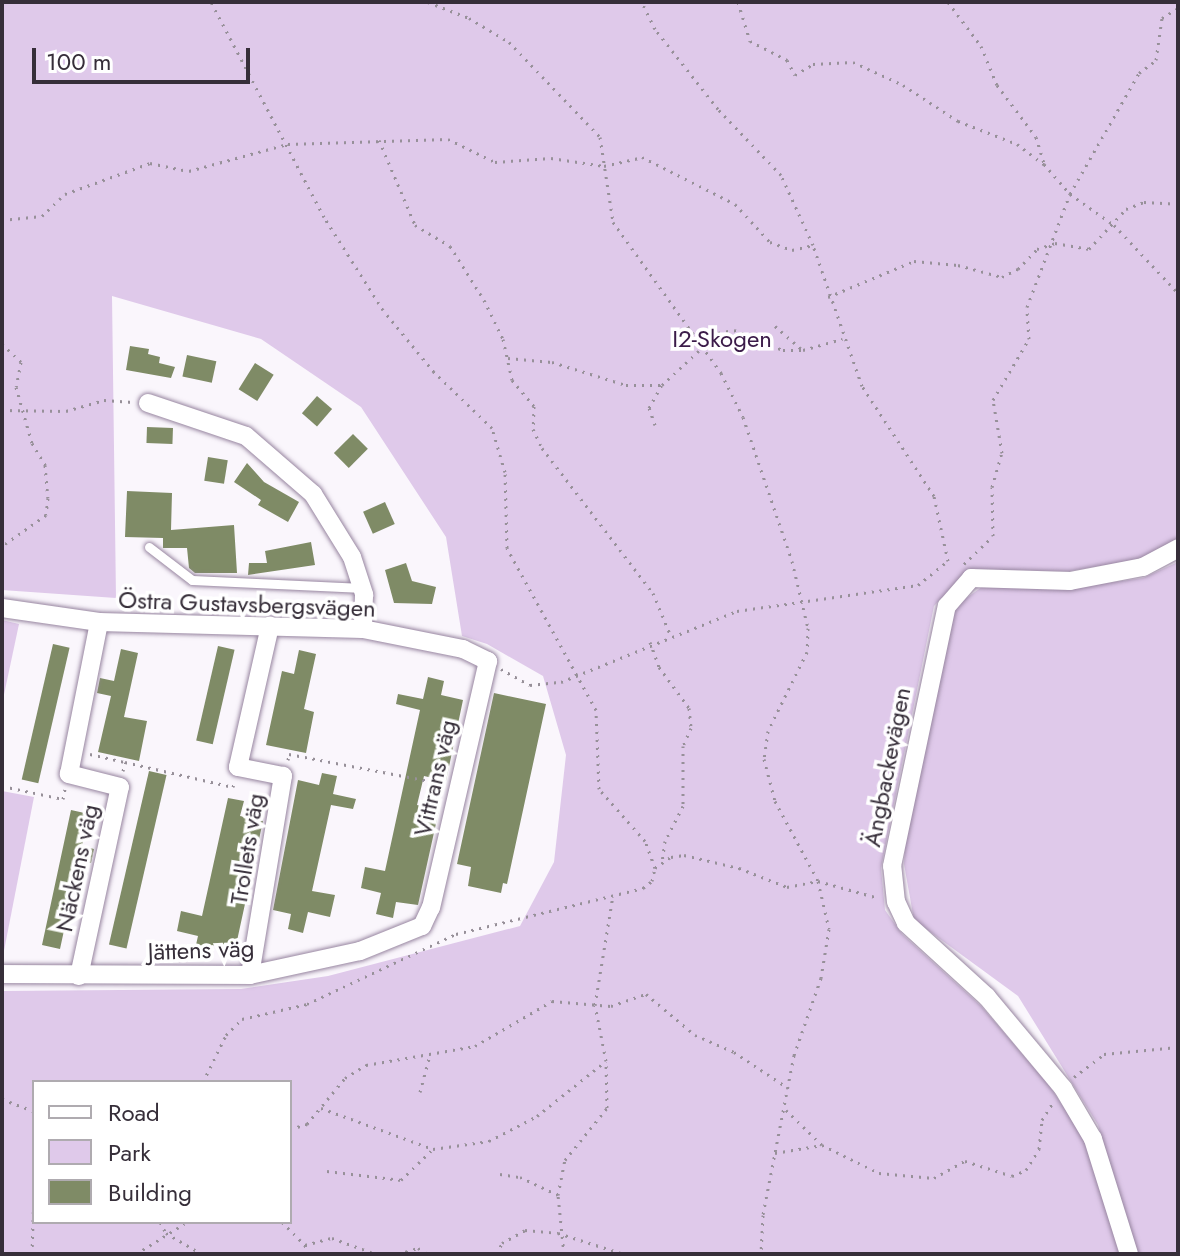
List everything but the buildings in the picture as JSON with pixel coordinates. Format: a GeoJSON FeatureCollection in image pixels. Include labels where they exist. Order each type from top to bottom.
{"type":"FeatureCollection","features":[{"type":"Feature","properties":{"kind":"street"},"geometry":{"type":"LineString","coordinates":[[148,403],[246,436],[313,494],[335,526],[363,588],[363,629]]}},
{"type":"Feature","properties":{"kind":"street","name":"Ängbackevägen"},"geometry":{"type":"LineString","coordinates":[[1129,1254],[1093,1139],[1063,1088],[987,997],[906,923],[896,902],[892,866],[900,815],[947,606],[971,578],[1070,581],[1143,567],[1178,548]]}},
{"type":"Feature","properties":{"kind":"street","name":"Östra Gustavsbergsvägen"},"geometry":{"type":"LineString","coordinates":[[2,608],[99,622],[363,629],[463,649],[488,661]]}},
{"type":"Feature","properties":{"kind":"street","name":"Näckens väg"},"geometry":{"type":"LineString","coordinates":[[79,976],[120,787],[69,774],[99,622]]}},
{"type":"Feature","properties":{"kind":"street","name":"Trollets väg"},"geometry":{"type":"LineString","coordinates":[[250,975],[283,776],[238,767],[270,626]]}},
{"type":"Feature","properties":{"kind":"street","name":"Vittrans väg"},"geometry":{"type":"LineString","coordinates":[[431,907],[488,661]]}},
{"type":"Feature","properties":{"kind":"street","name":"Jättens väg"},"geometry":{"type":"LineString","coordinates":[[2,974],[250,975],[397,940],[422,926],[431,907]]}},
{"type":"Feature","properties":{"kind":"lane","name":"Östra Gustavsbergsvägen"},"geometry":{"type":"LineString","coordinates":[[149,547],[190,580],[363,588]]}},
{"type":"Feature","properties":{"kind":"path"},"geometry":{"type":"LineString","coordinates":[[204,1080],[226,1035],[242,1019],[307,1004],[456,934],[643,888],[652,881],[655,868],[645,841],[599,789],[596,710],[581,674],[507,548],[505,472],[492,428],[434,372],[383,310],[324,217],[211,2]]}},
{"type":"Feature","properties":{"kind":"path"},"geometry":{"type":"LineString","coordinates":[[428,2],[469,18],[509,42],[600,137],[613,222],[625,245],[704,343],[743,417],[802,598],[807,652],[768,731],[764,759],[775,801],[818,881],[829,929],[821,978],[788,1088],[761,1254]]}},
{"type":"Feature","properties":{"kind":"path"},"geometry":{"type":"LineString","coordinates":[[642,2],[655,29],[718,109],[781,175],[813,245],[842,339],[862,386],[934,496],[948,561],[959,569],[993,536],[992,487],[1002,453],[993,400],[1029,339],[1027,307],[1055,243],[1070,194],[1139,73],[1156,60],[1162,18],[1178,4]]}},
{"type":"Feature","properties":{"kind":"path"},"geometry":{"type":"LineString","coordinates":[[738,2],[750,41],[787,60],[795,75],[813,64],[853,62],[903,85],[958,121],[1017,144],[1044,164],[1070,194],[1114,225],[1178,293]]}},
{"type":"Feature","properties":{"kind":"path"},"geometry":{"type":"LineString","coordinates":[[948,2],[981,46],[997,85],[1036,137],[1044,164]]}},
{"type":"Feature","properties":{"kind":"path"},"geometry":{"type":"LineString","coordinates":[[2,220],[42,216],[65,194],[150,163],[189,171],[288,144],[448,139],[495,162],[551,158],[604,166],[642,157],[735,204],[770,242],[792,250],[813,245]]}},
{"type":"Feature","properties":{"kind":"path"},"geometry":{"type":"LineString","coordinates":[[379,140],[415,225],[450,246],[484,300],[508,358],[512,380],[534,406],[533,429],[542,448],[653,593],[670,634]]}},
{"type":"Feature","properties":{"kind":"path"},"geometry":{"type":"LineString","coordinates":[[828,297],[914,261],[958,265],[1002,277],[1018,269],[1037,249],[1055,243],[1089,249],[1126,209],[1144,202],[1178,204]]}},
{"type":"Feature","properties":{"kind":"path"},"geometry":{"type":"LineString","coordinates":[[775,326],[803,350]]}},
{"type":"Feature","properties":{"kind":"path"},"geometry":{"type":"LineString","coordinates":[[655,425],[649,408],[662,385],[704,343],[734,330],[783,350],[803,350],[842,339]]}},
{"type":"Feature","properties":{"kind":"path"},"geometry":{"type":"LineString","coordinates":[[2,344],[21,362],[16,387],[32,443],[45,465],[46,515],[2,546]]}},
{"type":"Feature","properties":{"kind":"path"},"geometry":{"type":"LineString","coordinates":[[508,358],[552,362],[626,385],[662,385]]}},
{"type":"Feature","properties":{"kind":"path"},"geometry":{"type":"LineString","coordinates":[[2,410],[66,411],[104,400],[148,403]]}},
{"type":"Feature","properties":{"kind":"path"},"geometry":{"type":"LineString","coordinates":[[488,661],[530,685],[581,674],[650,642],[737,611],[802,598],[918,585],[948,561]]}},
{"type":"Feature","properties":{"kind":"path"},"geometry":{"type":"LineString","coordinates":[[650,642],[659,667],[689,708],[691,728],[683,746],[683,806],[665,841],[662,863]]}},
{"type":"Feature","properties":{"kind":"path"},"geometry":{"type":"LineString","coordinates":[[73,750],[233,787],[238,767]]}},
{"type":"Feature","properties":{"kind":"path"},"geometry":{"type":"LineString","coordinates":[[283,776],[289,754],[457,786]]}},
{"type":"Feature","properties":{"kind":"path"},"geometry":{"type":"LineString","coordinates":[[120,787],[125,762]]}},
{"type":"Feature","properties":{"kind":"path"},"geometry":{"type":"LineString","coordinates":[[4,788],[63,799],[69,774]]}},
{"type":"Feature","properties":{"kind":"path"},"geometry":{"type":"LineString","coordinates":[[655,868],[684,855],[739,868],[787,887],[818,881],[896,902]]}},
{"type":"Feature","properties":{"kind":"path"},"geometry":{"type":"LineString","coordinates":[[564,1254],[558,1233],[558,1195],[565,1160],[607,1108],[606,1061],[595,1005],[613,895]]}},
{"type":"Feature","properties":{"kind":"path"},"geometry":{"type":"LineString","coordinates":[[292,1128],[307,1124],[345,1078],[366,1065],[475,1046],[552,1001],[611,1006],[646,994],[695,1035],[734,1052],[788,1088]]}},
{"type":"Feature","properties":{"kind":"path"},"geometry":{"type":"LineString","coordinates":[[786,1110],[822,1145],[879,1173],[934,1178],[965,1161],[1012,1176],[1026,1170],[1039,1149],[1042,1120],[1063,1088],[1104,1054],[1178,1047]]}},
{"type":"Feature","properties":{"kind":"path"},"geometry":{"type":"LineString","coordinates":[[420,1092],[430,1054]]}},
{"type":"Feature","properties":{"kind":"path"},"geometry":{"type":"LineString","coordinates":[[321,1108],[433,1149],[489,1141],[537,1116],[606,1061]]}},
{"type":"Feature","properties":{"kind":"path"},"geometry":{"type":"LineString","coordinates":[[2,1099],[32,1110]]}},
{"type":"Feature","properties":{"kind":"path"},"geometry":{"type":"LineString","coordinates":[[775,1153],[822,1145]]}},
{"type":"Feature","properties":{"kind":"path"},"geometry":{"type":"LineString","coordinates":[[327,1171],[401,1180],[433,1149]]}},
{"type":"Feature","properties":{"kind":"path"},"geometry":{"type":"LineString","coordinates":[[500,1174],[520,1177],[558,1195]]}},
{"type":"Feature","properties":{"kind":"path"},"geometry":{"type":"LineString","coordinates":[[32,1254],[33,1224]]}},
{"type":"Feature","properties":{"kind":"path"},"geometry":{"type":"LineString","coordinates":[[161,1224],[166,1233],[202,1254]]}},
{"type":"Feature","properties":{"kind":"path"},"geometry":{"type":"LineString","coordinates":[[136,1254],[184,1224]]}},
{"type":"Feature","properties":{"kind":"path"},"geometry":{"type":"LineString","coordinates":[[284,1224],[305,1245],[308,1254]]}},
{"type":"Feature","properties":{"kind":"path"},"geometry":{"type":"LineString","coordinates":[[497,1254],[502,1243],[525,1230],[558,1233],[624,1254]]}},
{"type":"Feature","properties":{"kind":"path"},"geometry":{"type":"LineString","coordinates":[[305,1245],[332,1238],[376,1254]]}},
{"type":"Feature","properties":{"kind":"path"},"geometry":{"type":"LineString","coordinates":[[398,1254],[418,1248],[428,1254]]}},
{"type":"Feature","properties":{"kind":"green space","name":"I2-Skogen"},"geometry":{"type":"Polygon","coordinates":[[[2,2],[1178,2],[1178,538],[1141,559],[1070,571],[969,570],[934,606],[881,868],[885,910],[902,934],[981,1006],[1049,1085],[1086,1141],[1121,1254],[2,1254],[2,991],[241,989],[328,976],[520,926],[554,862],[566,755],[543,676],[487,644],[462,636],[446,537],[361,407],[261,339],[112,296],[116,598],[2,590],[2,2]]]}},
{"type":"Feature","properties":{"kind":"green space"},"geometry":{"type":"Polygon","coordinates":[[[1178,562],[1178,1254],[1135,1254],[1098,1125],[1018,996],[914,920],[904,864],[907,818],[955,606],[982,587],[1072,588],[1143,578],[1178,562]]]}},
{"type":"Feature","properties":{"kind":"green space"},"geometry":{"type":"Polygon","coordinates":[[[2,620],[19,624],[2,704],[2,620]]]}},
{"type":"Feature","properties":{"kind":"green space"},"geometry":{"type":"Polygon","coordinates":[[[2,791],[34,797],[2,961],[2,791]]]}}]}
